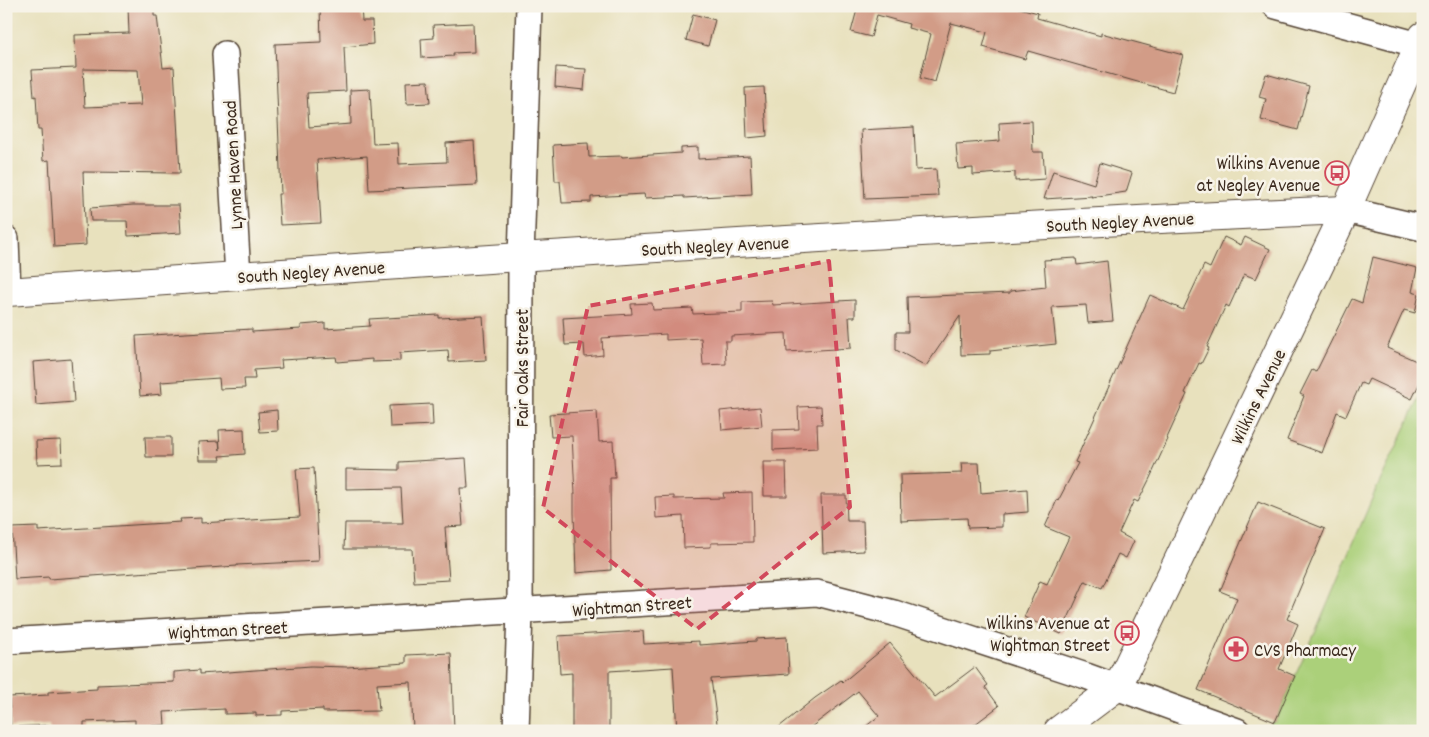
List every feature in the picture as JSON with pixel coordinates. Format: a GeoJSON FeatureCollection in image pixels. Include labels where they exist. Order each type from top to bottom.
{"type":"FeatureCollection","features":[{"type":"Feature","properties":{"kind":"street","name":"Fair Oaks Street"},"geometry":{"type":"LineString","coordinates":[[516,731],[520,612],[521,258],[530,6]]}},
{"type":"Feature","properties":{"kind":"street"},"geometry":{"type":"LineString","coordinates":[[1276,6],[1421,41]]}},
{"type":"Feature","properties":{"kind":"street","name":"Wilkins Avenue"},"geometry":{"type":"LineString","coordinates":[[1058,731],[1118,686],[1346,210],[1421,41]]}},
{"type":"Feature","properties":{"kind":"street","name":"Lynne Haven Road"},"geometry":{"type":"LineString","coordinates":[[225,54],[238,276]]}},
{"type":"Feature","properties":{"kind":"street","name":"South Negley Avenue"},"geometry":{"type":"LineString","coordinates":[[7,292],[662,247],[775,242],[1178,217],[1346,210],[1423,228]]}},
{"type":"Feature","properties":{"kind":"street"},"geometry":{"type":"LineString","coordinates":[[6,239],[7,292]]}},
{"type":"Feature","properties":{"kind":"street","name":"Wightman Street"},"geometry":{"type":"LineString","coordinates":[[6,641],[817,593],[894,613],[1118,686],[1237,731]]}},
{"type":"Feature","properties":{"kind":"highlighted area"},"geometry":{"type":"Polygon","coordinates":[[[829,261],[850,507],[697,629],[543,508],[588,306],[829,261]]]}},
{"type":"Feature","properties":{"kind":"green space"},"geometry":{"type":"Polygon","coordinates":[[[1423,391],[1423,731],[1268,731],[1272,722],[1275,722],[1374,494],[1423,391]]]}},
{"type":"Feature","properties":{"kind":"building"},"geometry":{"type":"Polygon","coordinates":[[[128,6],[154,6],[154,16],[157,16],[163,68],[174,67],[180,173],[83,172],[86,245],[54,247],[49,160],[43,161],[41,130],[38,130],[32,70],[76,68],[75,35],[129,33],[128,6]],[[83,69],[85,107],[141,105],[138,70],[83,69]]]}},
{"type":"Feature","properties":{"kind":"building"},"geometry":{"type":"Polygon","coordinates":[[[320,6],[361,6],[362,21],[372,21],[373,44],[344,47],[346,91],[307,93],[309,127],[351,124],[350,90],[370,89],[373,144],[398,143],[399,164],[447,162],[446,143],[474,141],[477,185],[369,190],[367,156],[317,160],[321,223],[280,225],[278,194],[281,194],[275,44],[321,42],[320,6]]]}},
{"type":"Feature","properties":{"kind":"building"},"geometry":{"type":"Polygon","coordinates":[[[858,6],[1012,6],[1038,13],[1037,18],[1101,36],[1101,33],[1183,55],[1173,92],[1028,51],[1025,59],[983,47],[987,32],[951,23],[935,82],[920,78],[931,34],[908,28],[909,24],[877,15],[871,37],[851,32],[858,6]]]}},
{"type":"Feature","properties":{"kind":"building"},"geometry":{"type":"Polygon","coordinates":[[[693,14],[715,20],[708,46],[686,40],[693,14]]]}},
{"type":"Feature","properties":{"kind":"building"},"geometry":{"type":"Polygon","coordinates":[[[473,23],[474,52],[453,53],[454,56],[422,58],[421,39],[434,38],[433,25],[473,23]]]}},
{"type":"Feature","properties":{"kind":"building"},"geometry":{"type":"Polygon","coordinates":[[[556,67],[586,69],[584,90],[555,87],[556,67]]]}},
{"type":"Feature","properties":{"kind":"building"},"geometry":{"type":"Polygon","coordinates":[[[1266,74],[1309,86],[1298,130],[1261,120],[1266,99],[1259,97],[1266,74]]]}},
{"type":"Feature","properties":{"kind":"building"},"geometry":{"type":"Polygon","coordinates":[[[428,81],[430,103],[407,104],[406,82],[428,81]]]}},
{"type":"Feature","properties":{"kind":"building"},"geometry":{"type":"Polygon","coordinates":[[[764,87],[767,136],[747,138],[745,88],[764,87]]]}},
{"type":"Feature","properties":{"kind":"building"},"geometry":{"type":"Polygon","coordinates":[[[1032,121],[1033,152],[1043,152],[1045,179],[1015,181],[1015,172],[973,175],[973,168],[958,169],[956,144],[1000,141],[999,123],[1032,121]]]}},
{"type":"Feature","properties":{"kind":"building"},"geometry":{"type":"Polygon","coordinates":[[[914,127],[916,170],[936,169],[938,196],[865,199],[861,130],[914,127]]]}},
{"type":"Feature","properties":{"kind":"building"},"geometry":{"type":"Polygon","coordinates":[[[588,143],[589,157],[681,153],[681,148],[698,147],[698,159],[750,156],[752,194],[645,198],[644,194],[591,197],[591,202],[562,203],[560,181],[555,181],[553,145],[588,143]]]}},
{"type":"Feature","properties":{"kind":"building"},"geometry":{"type":"Polygon","coordinates":[[[1100,163],[1132,173],[1126,192],[1091,197],[1044,199],[1053,171],[1094,184],[1100,163]]]}},
{"type":"Feature","properties":{"kind":"building"},"geometry":{"type":"Polygon","coordinates":[[[133,205],[179,205],[181,233],[128,236],[127,221],[91,221],[90,208],[133,205]]]}},
{"type":"Feature","properties":{"kind":"building"},"geometry":{"type":"Polygon","coordinates":[[[1224,237],[1241,245],[1245,237],[1270,249],[1256,279],[1244,274],[1229,307],[1226,305],[1207,347],[1209,348],[1201,364],[1199,363],[1185,393],[1187,394],[1150,478],[1138,502],[1134,500],[1119,533],[1134,541],[1126,558],[1118,554],[1102,588],[1085,581],[1061,634],[1024,617],[1040,581],[1047,584],[1069,537],[1045,527],[1057,500],[1078,463],[1075,462],[1150,295],[1183,310],[1204,265],[1210,268],[1224,237]]]}},
{"type":"Feature","properties":{"kind":"building"},"geometry":{"type":"Polygon","coordinates":[[[1373,257],[1417,268],[1412,292],[1419,294],[1415,313],[1404,310],[1387,348],[1423,364],[1423,376],[1412,399],[1369,379],[1366,385],[1361,383],[1346,416],[1337,412],[1322,453],[1287,440],[1304,396],[1300,394],[1312,370],[1316,372],[1352,299],[1362,303],[1373,257]]]}},
{"type":"Feature","properties":{"kind":"building"},"geometry":{"type":"Polygon","coordinates":[[[1076,258],[1077,265],[1107,261],[1113,321],[1088,323],[1086,305],[1052,307],[1056,344],[990,351],[990,354],[961,355],[960,316],[926,366],[896,350],[896,332],[908,332],[907,297],[1010,293],[1010,291],[1046,287],[1044,260],[1076,258]]]}},
{"type":"Feature","properties":{"kind":"building"},"geometry":{"type":"Polygon","coordinates":[[[855,300],[855,317],[849,317],[851,348],[787,352],[786,333],[731,336],[731,341],[725,341],[726,364],[703,365],[701,338],[666,340],[666,334],[602,338],[603,355],[585,357],[584,344],[565,345],[563,318],[632,314],[631,304],[652,303],[653,310],[692,308],[693,314],[742,312],[742,302],[772,301],[773,305],[855,300]]]}},
{"type":"Feature","properties":{"kind":"building"},"geometry":{"type":"Polygon","coordinates":[[[439,315],[439,318],[483,316],[486,360],[449,362],[448,350],[400,353],[400,361],[372,362],[372,359],[337,362],[336,357],[281,360],[282,368],[254,370],[255,379],[244,379],[245,388],[220,389],[219,378],[161,382],[162,394],[140,396],[136,336],[252,329],[252,332],[301,329],[301,325],[325,323],[325,329],[370,326],[369,319],[439,315]]]}},
{"type":"Feature","properties":{"kind":"building"},"geometry":{"type":"Polygon","coordinates":[[[71,359],[74,402],[36,405],[33,362],[71,359]]]}},
{"type":"Feature","properties":{"kind":"building"},"geometry":{"type":"Polygon","coordinates":[[[432,404],[433,425],[390,427],[389,406],[432,404]]]}},
{"type":"Feature","properties":{"kind":"building"},"geometry":{"type":"Polygon","coordinates":[[[821,406],[822,424],[817,424],[818,448],[773,450],[773,430],[799,429],[798,407],[821,406]]]}},
{"type":"Feature","properties":{"kind":"building"},"geometry":{"type":"Polygon","coordinates":[[[760,407],[762,426],[722,430],[720,411],[760,407]]]}},
{"type":"Feature","properties":{"kind":"building"},"geometry":{"type":"Polygon","coordinates":[[[277,410],[278,431],[260,432],[258,412],[277,410]]]}},
{"type":"Feature","properties":{"kind":"building"},"geometry":{"type":"Polygon","coordinates":[[[597,411],[599,442],[613,441],[615,478],[610,478],[611,570],[576,573],[572,436],[551,437],[549,414],[597,411]]]}},
{"type":"Feature","properties":{"kind":"building"},"geometry":{"type":"Polygon","coordinates":[[[244,429],[245,454],[220,456],[221,460],[199,460],[198,442],[219,441],[220,450],[219,430],[244,429]]]}},
{"type":"Feature","properties":{"kind":"building"},"geometry":{"type":"Polygon","coordinates":[[[145,437],[171,437],[171,457],[146,457],[145,437]]]}},
{"type":"Feature","properties":{"kind":"building"},"geometry":{"type":"Polygon","coordinates":[[[61,440],[62,463],[37,464],[36,441],[61,440]]]}},
{"type":"Feature","properties":{"kind":"building"},"geometry":{"type":"Polygon","coordinates":[[[466,458],[468,488],[460,488],[463,526],[445,527],[449,580],[414,582],[412,549],[344,549],[345,523],[403,523],[401,488],[346,489],[346,469],[399,470],[399,462],[466,458]]]}},
{"type":"Feature","properties":{"kind":"building"},"geometry":{"type":"Polygon","coordinates":[[[763,462],[786,462],[787,496],[764,496],[763,462]]]}},
{"type":"Feature","properties":{"kind":"building"},"geometry":{"type":"Polygon","coordinates":[[[961,463],[979,463],[981,493],[1027,489],[1028,512],[1002,514],[1002,527],[968,528],[967,518],[901,521],[900,475],[962,473],[961,463]]]}},
{"type":"Feature","properties":{"kind":"building"},"geometry":{"type":"Polygon","coordinates":[[[314,468],[319,561],[49,579],[49,577],[15,579],[12,528],[38,527],[38,531],[181,522],[180,519],[201,518],[201,523],[300,517],[296,469],[314,468]]]}},
{"type":"Feature","properties":{"kind":"building"},"geometry":{"type":"Polygon","coordinates":[[[752,492],[753,542],[711,543],[711,547],[684,548],[683,516],[656,518],[655,497],[674,496],[674,499],[724,498],[723,493],[752,492]]]}},
{"type":"Feature","properties":{"kind":"building"},"geometry":{"type":"Polygon","coordinates":[[[821,495],[846,495],[847,521],[863,521],[864,551],[823,553],[821,495]]]}},
{"type":"Feature","properties":{"kind":"building"},"geometry":{"type":"Polygon","coordinates":[[[1258,502],[1325,529],[1287,619],[1298,624],[1279,669],[1295,676],[1275,722],[1198,690],[1237,598],[1220,591],[1258,502]]]}},
{"type":"Feature","properties":{"kind":"building"},"geometry":{"type":"Polygon","coordinates":[[[643,631],[644,644],[699,641],[699,645],[787,637],[789,674],[711,679],[718,731],[677,731],[673,667],[609,671],[609,731],[572,731],[572,673],[560,674],[558,636],[643,631]]]}},
{"type":"Feature","properties":{"kind":"building"},"geometry":{"type":"Polygon","coordinates":[[[890,643],[935,697],[975,667],[988,685],[985,687],[999,706],[966,731],[860,731],[879,716],[858,691],[806,731],[774,731],[815,698],[841,680],[843,682],[890,643]]]}},
{"type":"Feature","properties":{"kind":"building"},"geometry":{"type":"Polygon","coordinates":[[[451,653],[454,729],[413,731],[411,682],[377,684],[379,711],[323,712],[323,709],[282,711],[282,715],[256,716],[256,713],[225,714],[225,709],[164,712],[165,725],[135,727],[135,720],[84,722],[84,731],[50,731],[49,725],[11,727],[9,697],[48,695],[48,692],[97,689],[97,685],[174,682],[174,672],[200,670],[200,674],[311,666],[347,667],[406,663],[406,655],[451,653]]]}},
{"type":"Feature","properties":{"kind":"place","name":"Wilkins Avenue at Negley Avenue"},"geometry":{"type":"Point","coordinates":[1337,173]}},
{"type":"Feature","properties":{"kind":"place","name":"Wilkins Avenue at Wightman Street"},"geometry":{"type":"Point","coordinates":[1127,633]}},
{"type":"Feature","properties":{"kind":"place","name":"CVS Pharmacy"},"geometry":{"type":"Point","coordinates":[1236,649]}}]}
